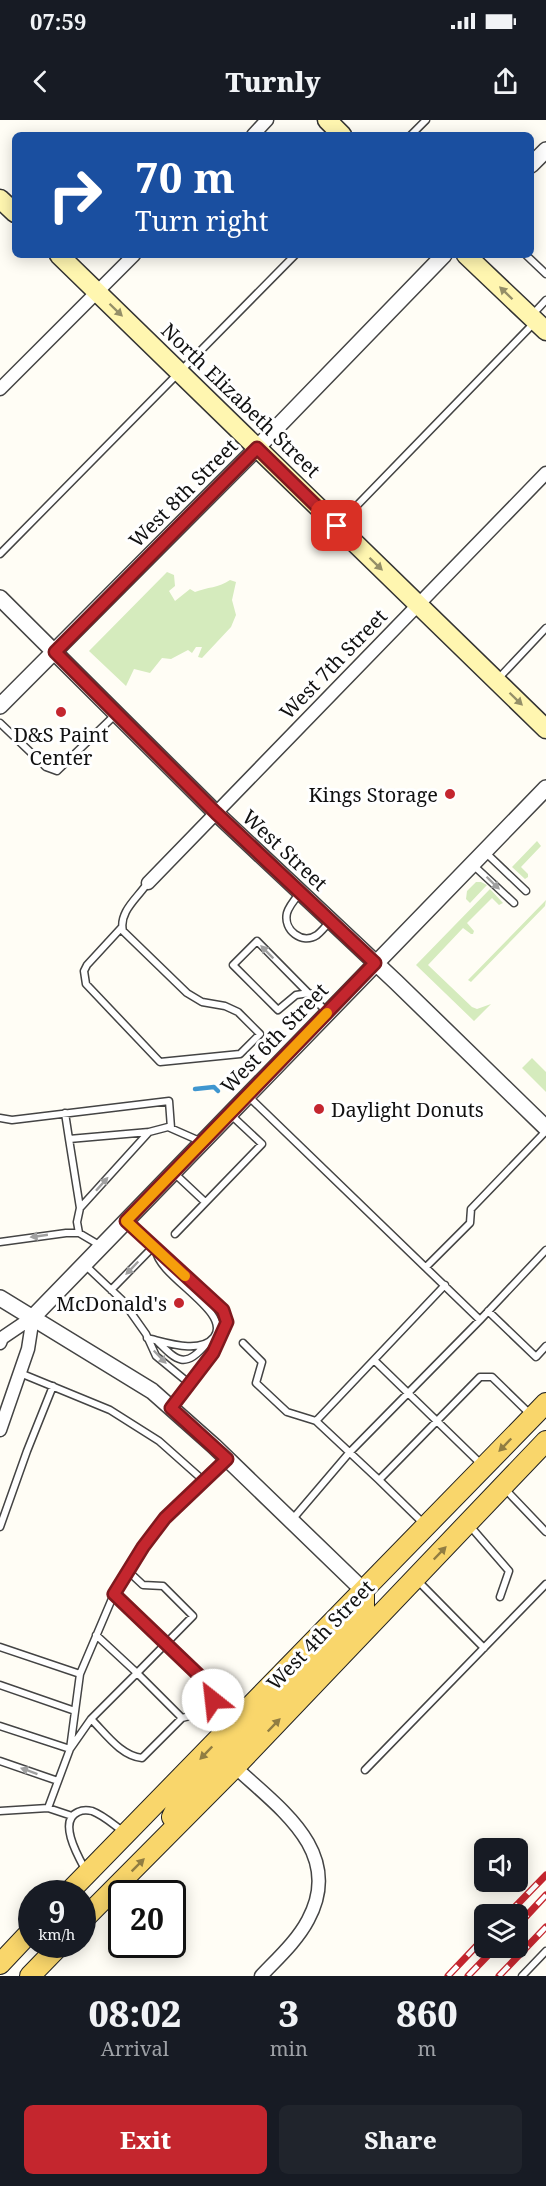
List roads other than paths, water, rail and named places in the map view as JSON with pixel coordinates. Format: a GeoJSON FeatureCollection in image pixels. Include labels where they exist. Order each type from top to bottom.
{"type":"FeatureCollection","features":[{"type":"Feature","properties":{"kind":"main road"},"geometry":{"type":"LineString","coordinates":[[327,120],[339,132]]}},
{"type":"Feature","properties":{"kind":"main road"},"geometry":{"type":"LineString","coordinates":[[0,199],[12,210]]}},
{"type":"Feature","properties":{"kind":"main road","name":"North Elizabeth Street"},"geometry":{"type":"LineString","coordinates":[[62,258],[546,729]]}},
{"type":"Feature","properties":{"kind":"main road"},"geometry":{"type":"LineString","coordinates":[[469,258],[538,323]]}},
{"type":"Feature","properties":{"kind":"main road","name":"West 4th Street"},"geometry":{"type":"LineString","coordinates":[[81,1880],[539,1410]]}},
{"type":"Feature","properties":{"kind":"main road","name":"West 4th Street"},"geometry":{"type":"LineString","coordinates":[[96,1908],[235,1767],[546,1441]]}},
{"type":"Feature","properties":{"kind":"main road"},"geometry":{"type":"LineString","coordinates":[[156,1846],[177,1807],[364,1611],[364,1591]]}},
{"type":"Feature","properties":{"kind":"main road"},"geometry":{"type":"LineString","coordinates":[[0,1964],[18,1945]]}},
{"type":"Feature","properties":{"kind":"main road"},"geometry":{"type":"LineString","coordinates":[[30,1976],[47,1958]]}},
{"type":"Feature","properties":{"kind":"street"},"geometry":{"type":"LineString","coordinates":[[256,132],[267,120]]}},
{"type":"Feature","properties":{"kind":"street"},"geometry":{"type":"LineString","coordinates":[[534,162],[545,152]]}},
{"type":"Feature","properties":{"kind":"street"},"geometry":{"type":"LineString","coordinates":[[0,389],[131,258]]}},
{"type":"Feature","properties":{"kind":"street","name":"West 8th Street"},"geometry":{"type":"LineString","coordinates":[[0,706],[257,448],[441,258]]}},
{"type":"Feature","properties":{"kind":"street","name":"West 7th Street"},"geometry":{"type":"LineString","coordinates":[[147,881],[546,473]]}},
{"type":"Feature","properties":{"kind":"street","name":"West Street"},"geometry":{"type":"LineString","coordinates":[[0,598],[216,813],[375,963],[546,1130]]}},
{"type":"Feature","properties":{"kind":"street","name":"West 6th Street"},"geometry":{"type":"LineString","coordinates":[[33,1317],[546,788]]}},
{"type":"Feature","properties":{"kind":"street"},"geometry":{"type":"LineString","coordinates":[[0,1298],[152,1391],[227,1459],[364,1591]]}},
{"type":"Feature","properties":{"kind":"street"},"geometry":{"type":"LineString","coordinates":[[0,1343],[2,1338],[33,1317]]}},
{"type":"Feature","properties":{"kind":"street"},"geometry":{"type":"LineString","coordinates":[[0,1430],[28,1349],[33,1317]]}},
{"type":"Feature","properties":{"kind":"street"},"geometry":{"type":"LineString","coordinates":[[235,1767],[303,1833],[315,1852],[319,1875],[319,1896],[308,1921],[261,1976]]}},
{"type":"Feature","properties":{"kind":"lane"},"geometry":{"type":"LineString","coordinates":[[414,132],[426,120]]}},
{"type":"Feature","properties":{"kind":"lane"},"geometry":{"type":"LineString","coordinates":[[0,554],[292,258]]}},
{"type":"Feature","properties":{"kind":"lane"},"geometry":{"type":"LineString","coordinates":[[529,258],[546,274]]}},
{"type":"Feature","properties":{"kind":"lane"},"geometry":{"type":"LineString","coordinates":[[337,526],[538,323],[546,300]]}},
{"type":"Feature","properties":{"kind":"lane"},"geometry":{"type":"LineString","coordinates":[[496,680],[546,628]]}},
{"type":"Feature","properties":{"kind":"lane"},"geometry":{"type":"LineString","coordinates":[[0,723],[46,767],[57,771],[117,713]]}},
{"type":"Feature","properties":{"kind":"lane"},"geometry":{"type":"LineString","coordinates":[[484,851],[526,891]]}},
{"type":"Feature","properties":{"kind":"lane"},"geometry":{"type":"LineString","coordinates":[[472,863],[514,903]]}},
{"type":"Feature","properties":{"kind":"lane"},"geometry":{"type":"LineString","coordinates":[[122,927],[87,965],[84,971],[86,984],[160,1062],[240,1054],[260,1034],[237,1012],[225,1006],[202,1002],[187,993],[123,931],[124,914],[147,881]]}},
{"type":"Feature","properties":{"kind":"lane"},"geometry":{"type":"LineString","coordinates":[[300,893],[290,906],[286,920],[288,927],[297,936],[311,938],[330,921]]}},
{"type":"Feature","properties":{"kind":"lane"},"geometry":{"type":"LineString","coordinates":[[309,993],[296,995],[278,1010],[233,965],[257,941],[309,993],[328,1012]]}},
{"type":"Feature","properties":{"kind":"lane"},"geometry":{"type":"LineString","coordinates":[[247,1095],[480,1320]]}},
{"type":"Feature","properties":{"kind":"lane"},"geometry":{"type":"LineString","coordinates":[[0,1118],[12,1120],[169,1101],[171,1128]]}},
{"type":"Feature","properties":{"kind":"lane"},"geometry":{"type":"LineString","coordinates":[[65,1113],[80,1208],[77,1222],[78,1233]]}},
{"type":"Feature","properties":{"kind":"lane"},"geometry":{"type":"LineString","coordinates":[[175,1234],[261,1144],[230,1113]]}},
{"type":"Feature","properties":{"kind":"lane"},"geometry":{"type":"LineString","coordinates":[[69,1139],[149,1132],[168,1127],[202,1142]]}},
{"type":"Feature","properties":{"kind":"lane"},"geometry":{"type":"LineString","coordinates":[[426,1268],[470,1223],[471,1209],[546,1130]]}},
{"type":"Feature","properties":{"kind":"lane"},"geometry":{"type":"LineString","coordinates":[[80,1208],[149,1132]]}},
{"type":"Feature","properties":{"kind":"lane"},"geometry":{"type":"LineString","coordinates":[[173,1172],[205,1202]]}},
{"type":"Feature","properties":{"kind":"lane"},"geometry":{"type":"LineString","coordinates":[[126,1221],[223,1310],[227,1322],[213,1353],[171,1408]]}},
{"type":"Feature","properties":{"kind":"lane"},"geometry":{"type":"LineString","coordinates":[[0,1242],[78,1233],[102,1246]]}},
{"type":"Feature","properties":{"kind":"lane"},"geometry":{"type":"LineString","coordinates":[[111,1290],[154,1248]]}},
{"type":"Feature","properties":{"kind":"lane"},"geometry":{"type":"LineString","coordinates":[[154,1248],[160,1263],[210,1310],[216,1320],[218,1330],[191,1359],[175,1358],[157,1340]]}},
{"type":"Feature","properties":{"kind":"lane"},"geometry":{"type":"LineString","coordinates":[[291,1521],[349,1453],[546,1250]]}},
{"type":"Feature","properties":{"kind":"lane"},"geometry":{"type":"LineString","coordinates":[[84,1264],[122,1300],[156,1356],[190,1384]]}},
{"type":"Feature","properties":{"kind":"lane"},"geometry":{"type":"LineString","coordinates":[[316,1421],[445,1286]]}},
{"type":"Feature","properties":{"kind":"lane"},"geometry":{"type":"LineString","coordinates":[[488,1311],[536,1357],[546,1346]]}},
{"type":"Feature","properties":{"kind":"lane"},"geometry":{"type":"LineString","coordinates":[[147,1338],[174,1344],[194,1346],[206,1344]]}},
{"type":"Feature","properties":{"kind":"lane"},"geometry":{"type":"LineString","coordinates":[[243,1343],[262,1362],[256,1383],[286,1412],[316,1421],[426,1526]]}},
{"type":"Feature","properties":{"kind":"lane"},"geometry":{"type":"LineString","coordinates":[[374,1360],[484,1467]]}},
{"type":"Feature","properties":{"kind":"lane"},"geometry":{"type":"LineString","coordinates":[[20,1372],[110,1410],[159,1441],[204,1481]]}},
{"type":"Feature","properties":{"kind":"lane"},"geometry":{"type":"LineString","coordinates":[[379,1480],[480,1377],[492,1377],[539,1410]]}},
{"type":"Feature","properties":{"kind":"lane"},"geometry":{"type":"LineString","coordinates":[[0,1527],[53,1386]]}},
{"type":"Feature","properties":{"kind":"lane"},"geometry":{"type":"LineString","coordinates":[[48,1808],[70,1749],[80,1674],[114,1594],[165,1518],[227,1459]]}},
{"type":"Feature","properties":{"kind":"lane"},"geometry":{"type":"LineString","coordinates":[[502,1487],[546,1532]]}},
{"type":"Feature","properties":{"kind":"lane"},"geometry":{"type":"LineString","coordinates":[[468,1523],[509,1571],[500,1597]]}},
{"type":"Feature","properties":{"kind":"lane"},"geometry":{"type":"LineString","coordinates":[[70,1749],[91,1719],[193,1616],[163,1586],[143,1585],[128,1571]]}},
{"type":"Feature","properties":{"kind":"lane"},"geometry":{"type":"LineString","coordinates":[[416,1578],[484,1648]]}},
{"type":"Feature","properties":{"kind":"lane"},"geometry":{"type":"LineString","coordinates":[[365,1770],[546,1584]]}},
{"type":"Feature","properties":{"kind":"lane"},"geometry":{"type":"LineString","coordinates":[[91,1719],[126,1753],[142,1758],[182,1718],[201,1713],[213,1700],[213,1691],[207,1683],[114,1594]]}},
{"type":"Feature","properties":{"kind":"lane"},"geometry":{"type":"LineString","coordinates":[[96,1635],[182,1718]]}},
{"type":"Feature","properties":{"kind":"lane"},"geometry":{"type":"LineString","coordinates":[[0,1647],[80,1674]]}},
{"type":"Feature","properties":{"kind":"lane"},"geometry":{"type":"LineString","coordinates":[[0,1685],[75,1711]]}},
{"type":"Feature","properties":{"kind":"lane"},"geometry":{"type":"LineString","coordinates":[[201,1713],[224,1734]]}},
{"type":"Feature","properties":{"kind":"lane"},"geometry":{"type":"LineString","coordinates":[[0,1726],[70,1749]]}},
{"type":"Feature","properties":{"kind":"lane"},"geometry":{"type":"LineString","coordinates":[[0,1761],[58,1781]]}},
{"type":"Feature","properties":{"kind":"lane"},"geometry":{"type":"LineString","coordinates":[[0,1811],[48,1808],[72,1816]]}},
{"type":"Feature","properties":{"kind":"lane"},"geometry":{"type":"LineString","coordinates":[[87,1874],[70,1836],[68,1823],[72,1816],[85,1810],[92,1811],[127,1833]]}},
{"type":"Feature","properties":{"kind":"lane"},"geometry":{"type":"LineString","coordinates":[[522,1976],[546,1951]]}},
{"type":"Feature","properties":{"kind":"waterway"},"geometry":{"type":"LineString","coordinates":[[195,1089],[214,1087],[218,1091]]}},
{"type":"Feature","properties":{"kind":"railway"},"geometry":{"type":"LineString","coordinates":[[518,1904],[546,1875]]}},
{"type":"Feature","properties":{"kind":"railway"},"geometry":{"type":"LineString","coordinates":[[528,1914],[546,1895]]}},
{"type":"Feature","properties":{"kind":"railway"},"geometry":{"type":"LineString","coordinates":[[499,1976],[546,1927]]}},
{"type":"Feature","properties":{"kind":"railway"},"geometry":{"type":"LineString","coordinates":[[448,1976],[474,1949]]}},
{"type":"Feature","properties":{"kind":"railway"},"geometry":{"type":"LineString","coordinates":[[468,1976],[485,1958]]}},
{"type":"Feature","properties":{"kind":"place","name":"D&S Paint Center"},"geometry":{"type":"Point","coordinates":[61,712]}},
{"type":"Feature","properties":{"kind":"place","name":"Kings Storage"},"geometry":{"type":"Point","coordinates":[450,794]}},
{"type":"Feature","properties":{"kind":"place","name":"Daylight Donuts"},"geometry":{"type":"Point","coordinates":[319,1109]}},
{"type":"Feature","properties":{"kind":"place","name":"McDonald's"},"geometry":{"type":"Point","coordinates":[179,1303]}}]}
